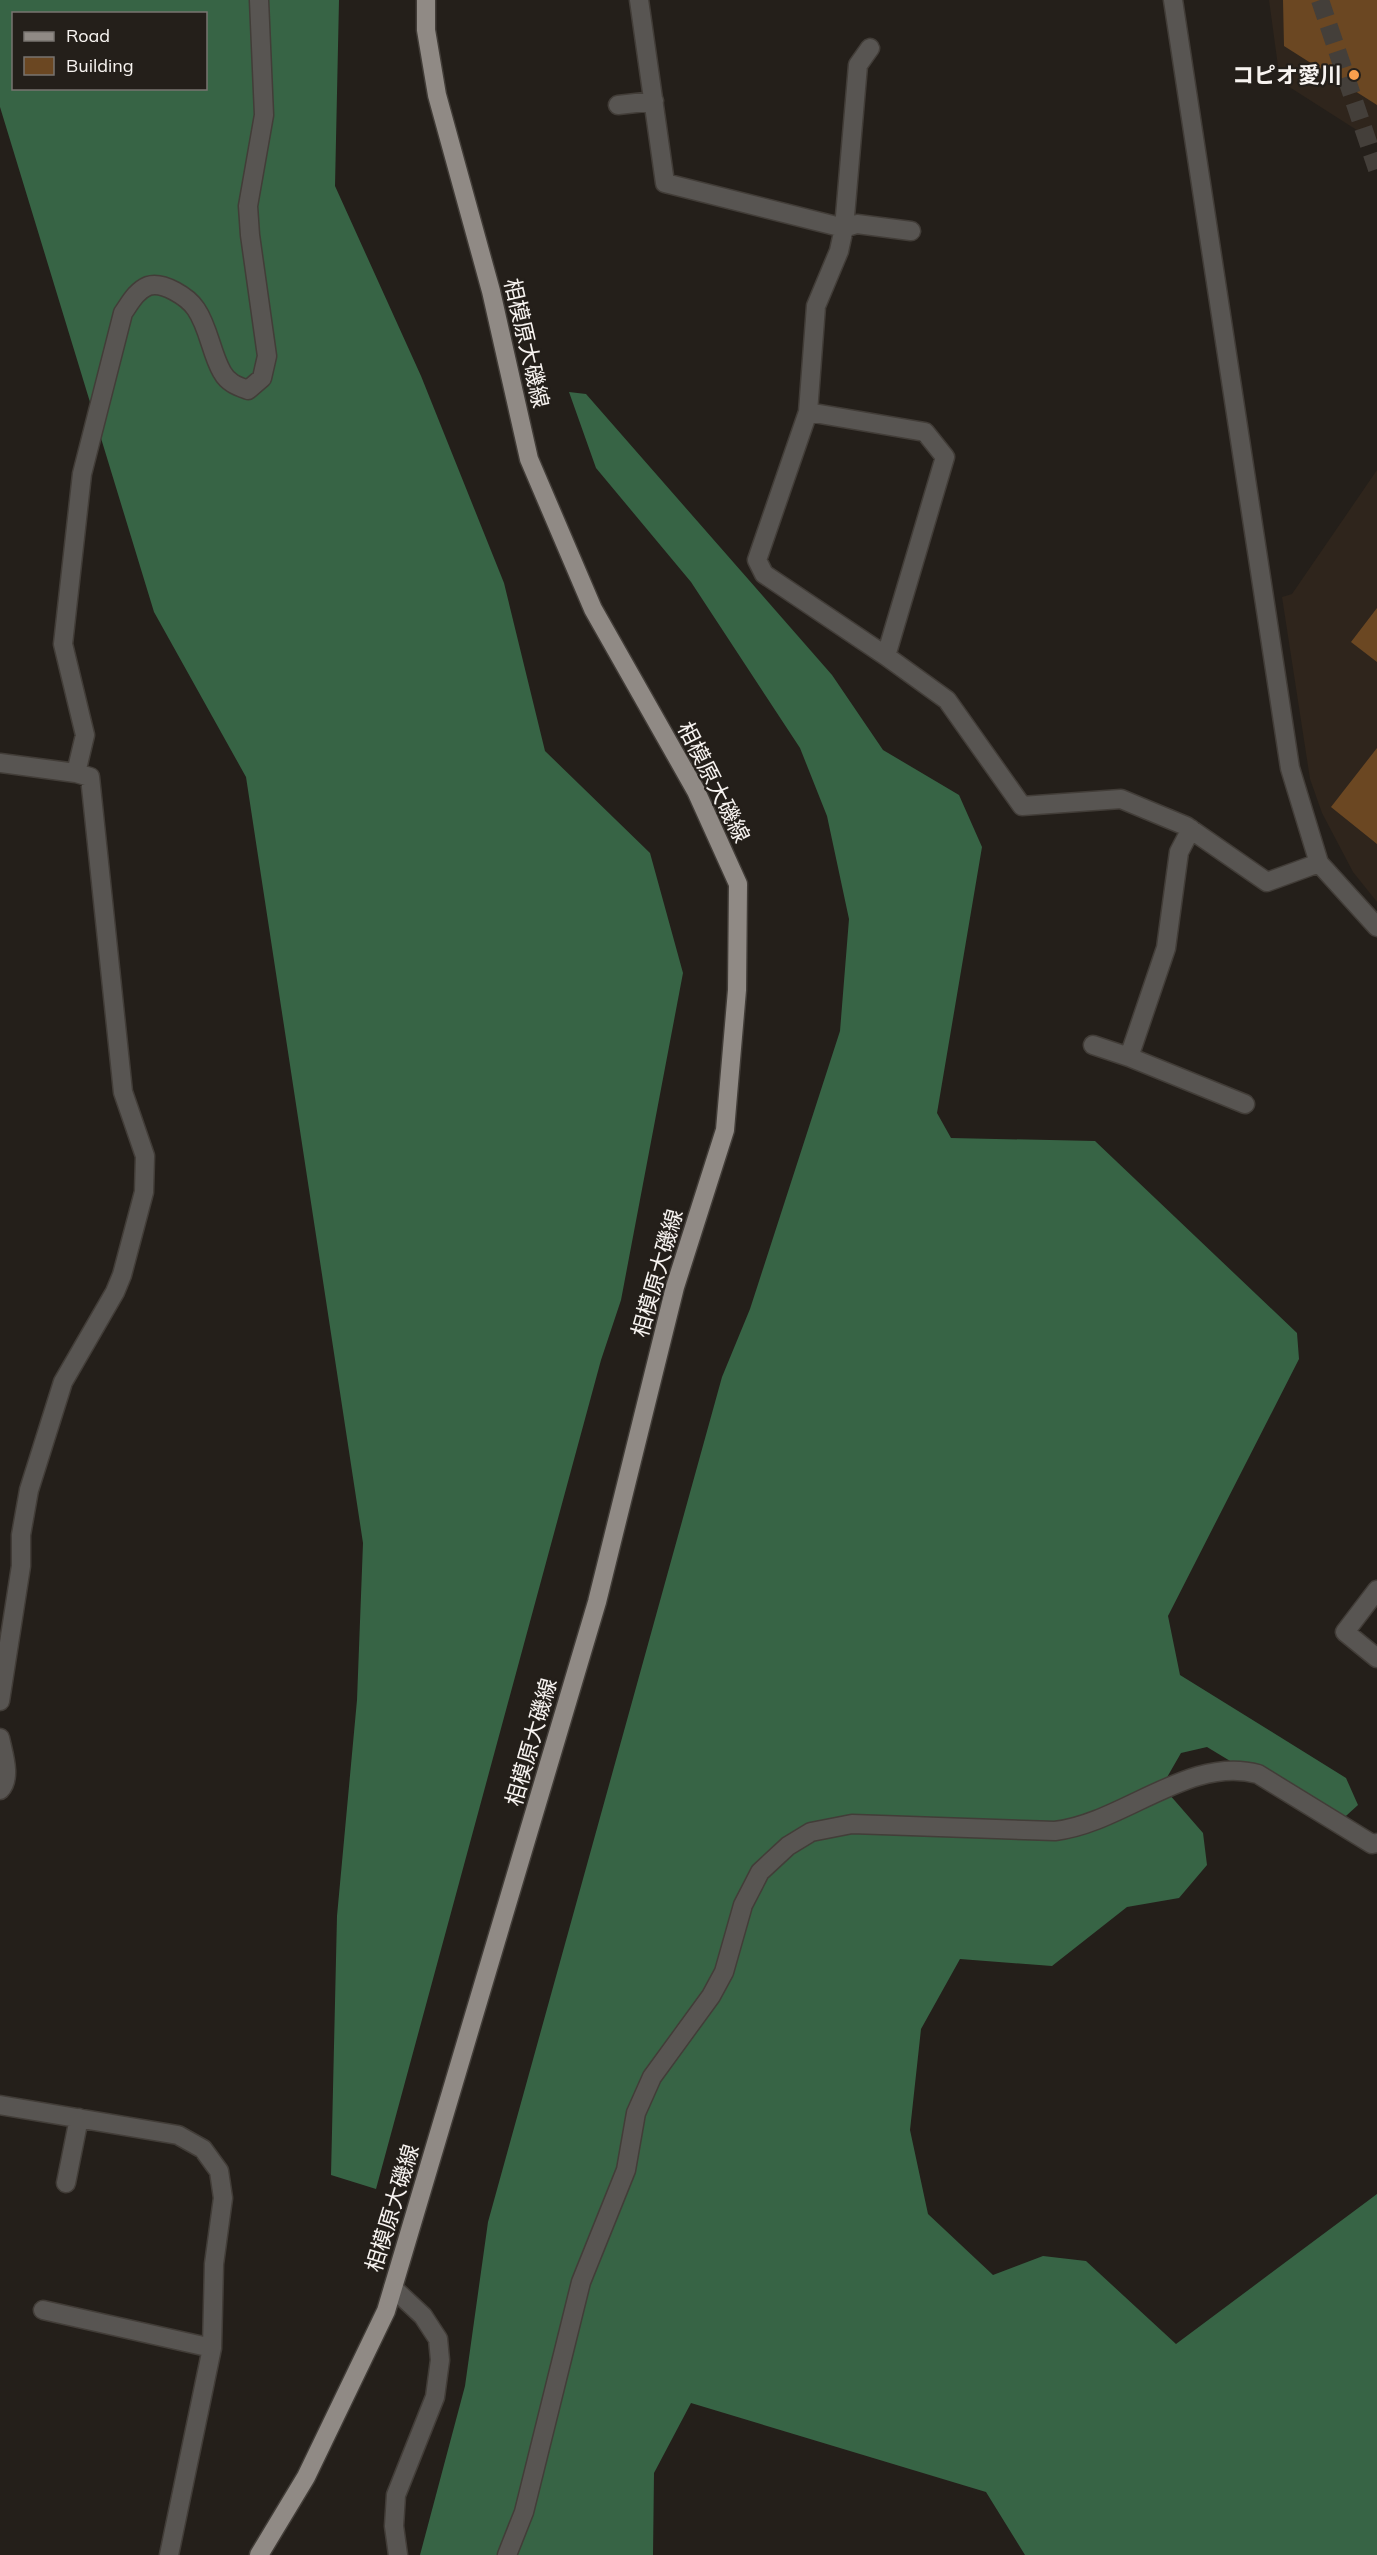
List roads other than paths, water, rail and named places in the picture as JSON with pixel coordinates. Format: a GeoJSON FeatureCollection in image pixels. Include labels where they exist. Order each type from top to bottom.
{"type":"FeatureCollection","features":[{"type":"Feature","properties":{"kind":"main road","name":"相模原大磯線"},"geometry":{"type":"LineString","coordinates":[[259,2555],[306,2477],[386,2311],[393,2289],[597,1602],[675,1287],[725,1130],[737,990],[738,884],[696,791],[593,609],[529,459],[491,291],[437,95],[426,30],[426,0]]}},
{"type":"Feature","properties":{"kind":"street"},"geometry":{"type":"LineString","coordinates":[[76,773],[85,735],[63,644],[82,474],[123,312],[135,294],[149,285],[164,287],[180,294],[195,308],[223,373],[234,385],[248,390],[262,378],[267,356],[250,235],[249,206],[264,115],[259,0]]}},
{"type":"Feature","properties":{"kind":"street"},"geometry":{"type":"LineString","coordinates":[[639,0],[665,183],[844,228],[856,224],[911,231]]}},
{"type":"Feature","properties":{"kind":"street"},"geometry":{"type":"LineString","coordinates":[[1173,0],[1290,768],[1319,863],[1377,927]]}},
{"type":"Feature","properties":{"kind":"street"},"geometry":{"type":"LineString","coordinates":[[870,48],[858,65],[844,228],[839,251],[816,306],[808,412],[757,560],[764,574],[947,700],[1022,806],[1121,799],[1191,829],[1267,882],[1319,863]]}},
{"type":"Feature","properties":{"kind":"street"},"geometry":{"type":"LineString","coordinates":[[618,105],[654,101]]}},
{"type":"Feature","properties":{"kind":"street"},"geometry":{"type":"LineString","coordinates":[[808,412],[925,432],[945,457],[886,656]]}},
{"type":"Feature","properties":{"kind":"street"},"geometry":{"type":"LineString","coordinates":[[0,763],[76,773],[90,777],[123,1092],[145,1156],[144,1192],[122,1275],[116,1292],[63,1382],[29,1490],[21,1535],[21,1566],[0,1701]]}},
{"type":"Feature","properties":{"kind":"street"},"geometry":{"type":"LineString","coordinates":[[1129,1057],[1166,948],[1179,852],[1191,829]]}},
{"type":"Feature","properties":{"kind":"street"},"geometry":{"type":"LineString","coordinates":[[1093,1045],[1129,1057],[1245,1104]]}},
{"type":"Feature","properties":{"kind":"street"},"geometry":{"type":"LineString","coordinates":[[1377,1590],[1345,1632],[1377,1658]]}},
{"type":"Feature","properties":{"kind":"street"},"geometry":{"type":"LineString","coordinates":[[0,1738],[6,1770],[4,1786],[0,1790]]}},
{"type":"Feature","properties":{"kind":"street"},"geometry":{"type":"LineString","coordinates":[[507,2555],[524,2512],[581,2282],[626,2170],[636,2113],[652,2078],[711,1996],[724,1972],[743,1905],[760,1872],[788,1846],[811,1832],[852,1824],[1055,1831],[1080,1828],[1198,1776],[1222,1769],[1241,1769],[1258,1774],[1372,1844],[1377,1843]]}},
{"type":"Feature","properties":{"kind":"street"},"geometry":{"type":"LineString","coordinates":[[0,2105],[178,2135],[203,2149],[219,2171],[224,2198],[214,2264],[212,2348],[169,2555]]}},
{"type":"Feature","properties":{"kind":"street"},"geometry":{"type":"LineString","coordinates":[[66,2183],[79,2118]]}},
{"type":"Feature","properties":{"kind":"street"},"geometry":{"type":"LineString","coordinates":[[393,2289],[423,2316],[438,2340],[441,2360],[435,2397],[396,2494],[394,2526],[398,2555]]}},
{"type":"Feature","properties":{"kind":"street"},"geometry":{"type":"LineString","coordinates":[[43,2310],[212,2348]]}},
{"type":"Feature","properties":{"kind":"tunnel"},"geometry":{"type":"LineString","coordinates":[[1320,0],[1377,169]]}},
{"type":"Feature","properties":{"kind":"place","name":"コピオ愛川"},"geometry":{"type":"Point","coordinates":[1354,75]}}]}
